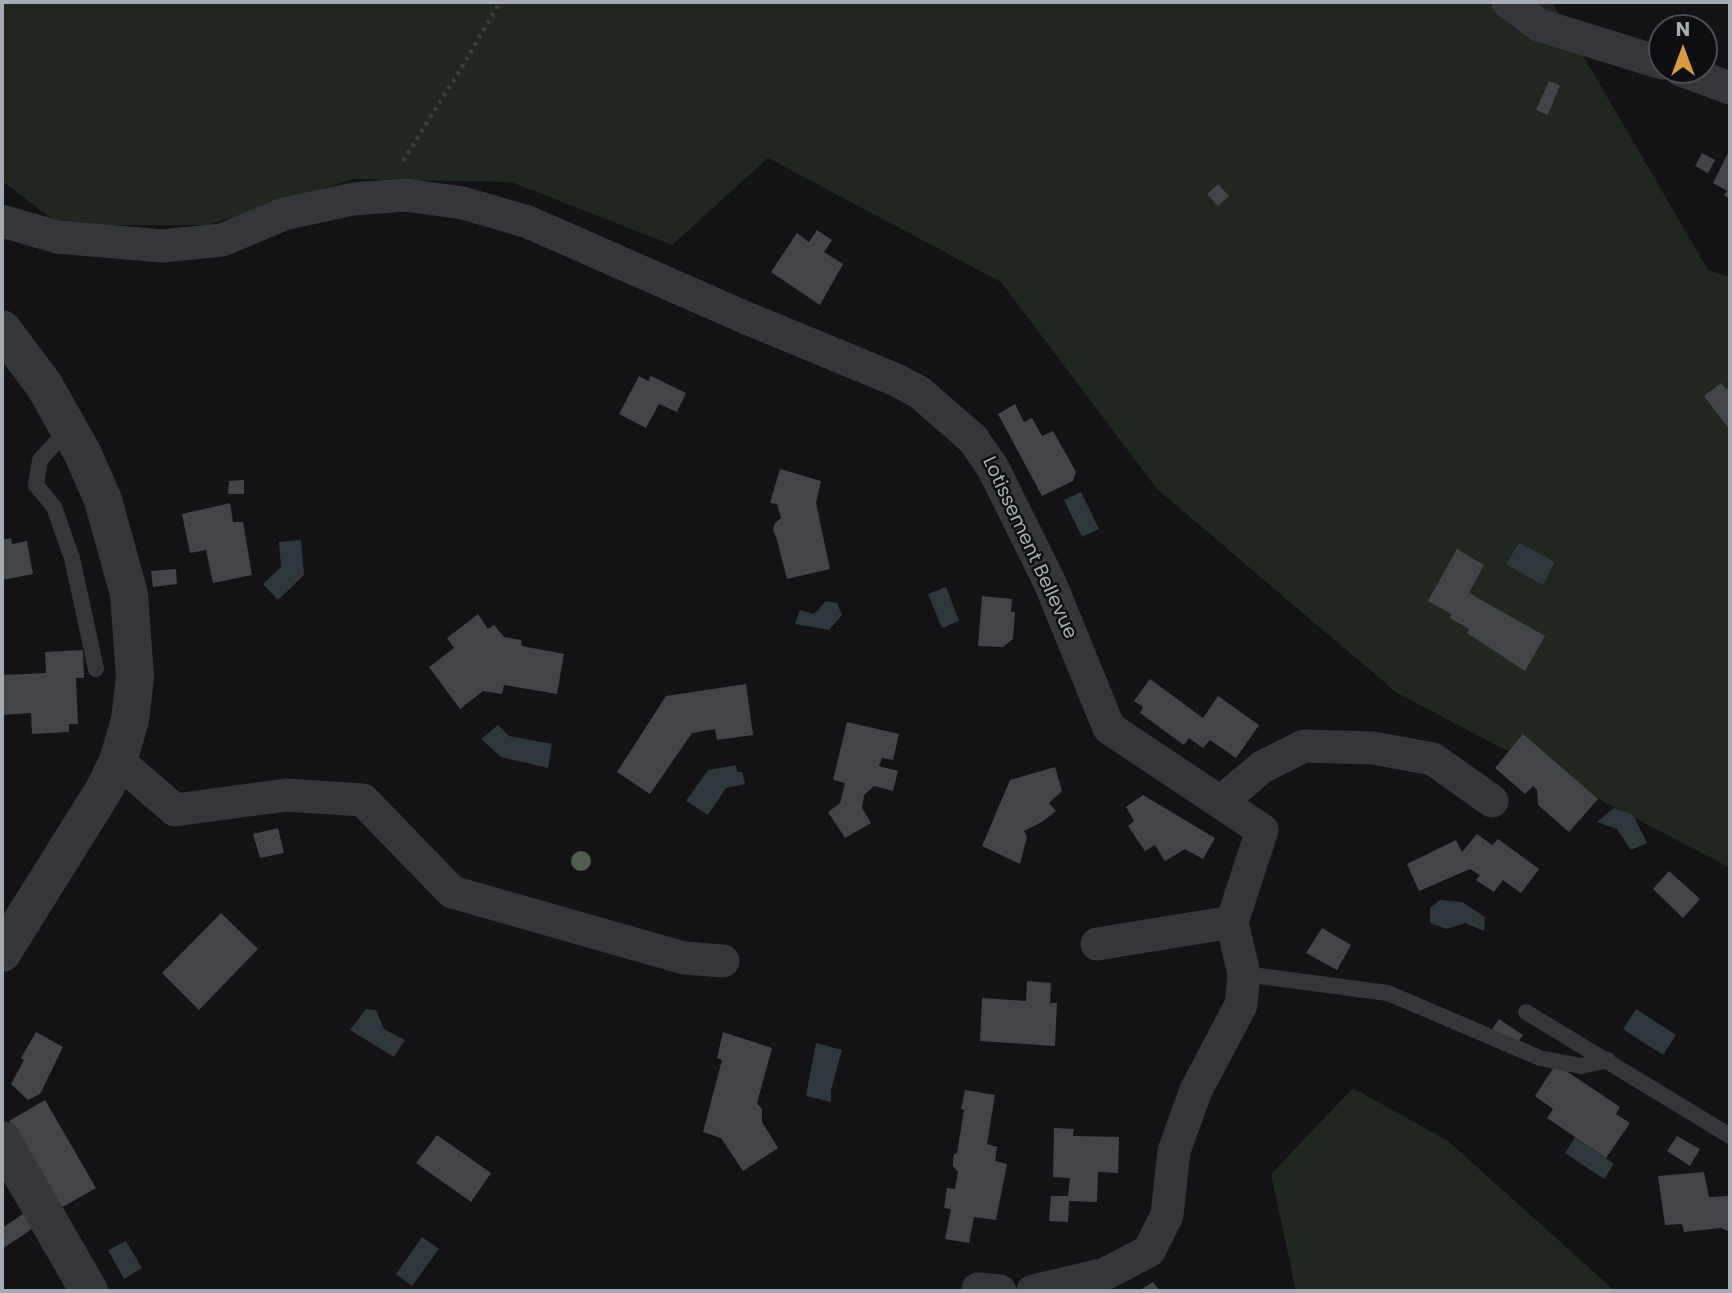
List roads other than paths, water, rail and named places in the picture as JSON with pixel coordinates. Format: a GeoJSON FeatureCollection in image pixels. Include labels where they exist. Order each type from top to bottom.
{"type":"FeatureCollection","features":[{"type":"Feature","properties":{"kind":"street"},"geometry":{"type":"LineString","coordinates":[[1508,2],[1539,24],[1648,59]]}},
{"type":"Feature","properties":{"kind":"street","name":"Lotissement Bellevue"},"geometry":{"type":"LineString","coordinates":[[2,221],[57,237],[162,246],[222,240],[284,214],[353,199],[405,195],[463,202],[528,222],[919,392],[973,439],[993,468],[1050,583],[1109,728],[1262,830],[1232,922]]}},
{"type":"Feature","properties":{"kind":"street"},"geometry":{"type":"LineString","coordinates":[[2,329],[44,385],[83,454],[103,500],[129,594],[135,677],[130,720],[118,761],[105,788],[2,953]]}},
{"type":"Feature","properties":{"kind":"street"},"geometry":{"type":"LineString","coordinates":[[1222,802],[1262,767],[1304,746],[1373,748],[1433,759],[1492,801]]}},
{"type":"Feature","properties":{"kind":"street"},"geometry":{"type":"LineString","coordinates":[[118,761],[175,810],[286,795],[363,800],[452,892],[658,952],[684,958],[723,961]]}},
{"type":"Feature","properties":{"kind":"street"},"geometry":{"type":"LineString","coordinates":[[1033,1291],[1105,1274],[1149,1251],[1167,1215],[1174,1152],[1196,1090],[1241,1005],[1244,974],[1232,922],[1097,944]]}},
{"type":"Feature","properties":{"kind":"street"},"geometry":{"type":"LineString","coordinates":[[2,1140],[89,1291]]}},
{"type":"Feature","properties":{"kind":"lane"},"geometry":{"type":"LineString","coordinates":[[68,429],[40,460],[36,485],[54,507],[72,558],[96,669]]}},
{"type":"Feature","properties":{"kind":"lane"},"geometry":{"type":"LineString","coordinates":[[1244,974],[1388,993],[1540,1058],[1581,1066],[1608,1060]]}},
{"type":"Feature","properties":{"kind":"lane"},"geometry":{"type":"LineString","coordinates":[[1527,1012],[1730,1136]]}}]}
